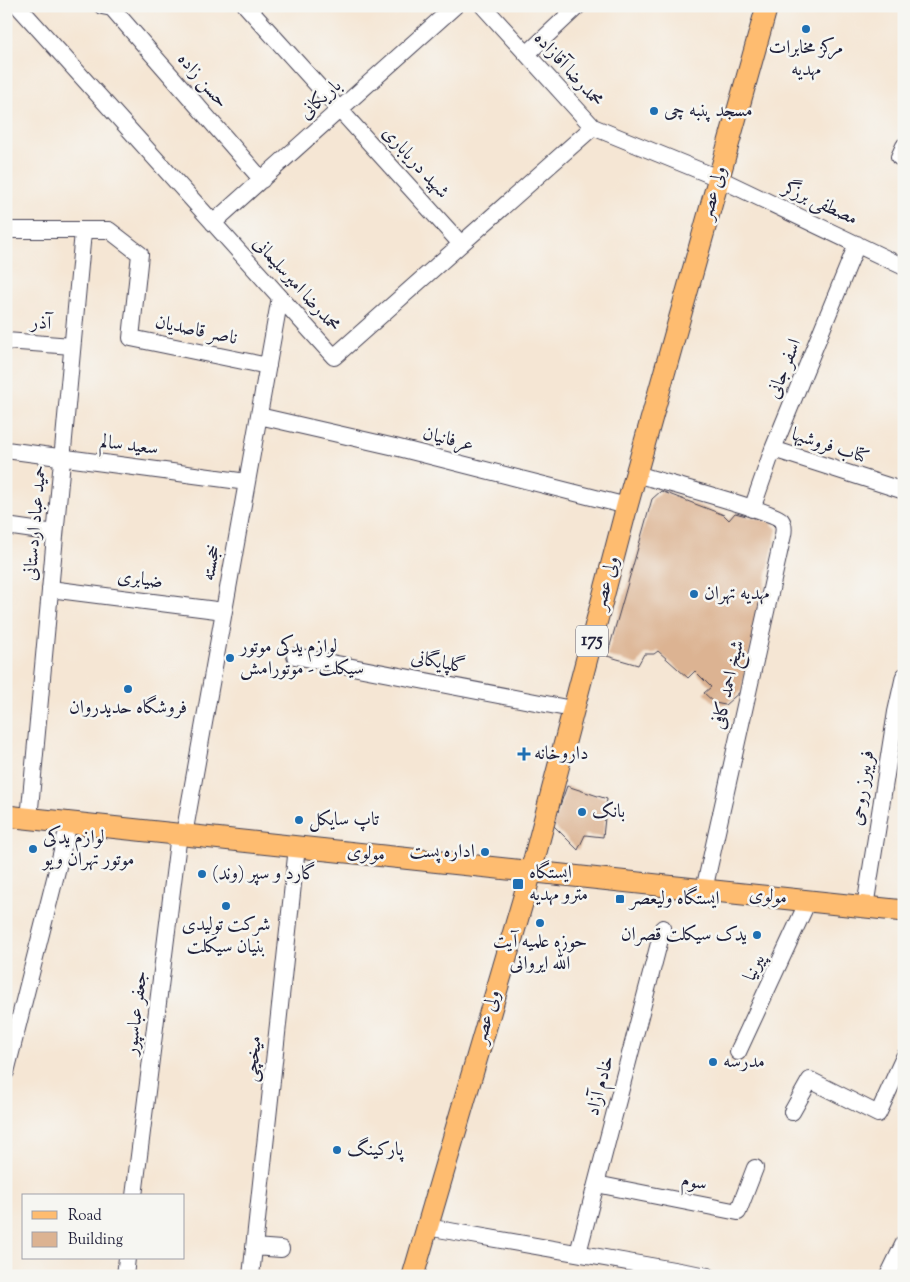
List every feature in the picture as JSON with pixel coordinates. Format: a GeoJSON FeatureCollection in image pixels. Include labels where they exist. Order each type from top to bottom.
{"type":"FeatureCollection","features":[{"type":"Feature","properties":{"kind":"main road","name":"ولی عصر"},"geometry":{"type":"LineString","coordinates":[[414,1276],[530,872],[627,506],[767,6]]}},
{"type":"Feature","properties":{"kind":"main road","name":"مولوی"},"geometry":{"type":"LineString","coordinates":[[6,816],[904,911]]}},
{"type":"Feature","properties":{"kind":"street","name":"محمدرضا امیرسلیمانی"},"geometry":{"type":"LineString","coordinates":[[18,6],[334,356],[593,127]]}},
{"type":"Feature","properties":{"kind":"street","name":"شهید دریاباری"},"geometry":{"type":"LineString","coordinates":[[246,6],[461,244]]}},
{"type":"Feature","properties":{"kind":"street","name":"باریکانی"},"geometry":{"type":"LineString","coordinates":[[213,223],[455,6]]}},
{"type":"Feature","properties":{"kind":"street","name":"محمدرضا آقازاده"},"geometry":{"type":"LineString","coordinates":[[483,6],[593,127],[718,178]]}},
{"type":"Feature","properties":{"kind":"street"},"geometry":{"type":"LineString","coordinates":[[527,54],[578,6]]}},
{"type":"Feature","properties":{"kind":"street","name":"حسن زاده"},"geometry":{"type":"LineString","coordinates":[[107,7],[262,180]]}},
{"type":"Feature","properties":{"kind":"street"},"geometry":{"type":"LineString","coordinates":[[904,146],[899,157],[904,159]]}},
{"type":"Feature","properties":{"kind":"street","name":"مصطفی برزگر"},"geometry":{"type":"LineString","coordinates":[[718,178],[904,266]]}},
{"type":"Feature","properties":{"kind":"street","name":"ناصر قاصدیان"},"geometry":{"type":"LineString","coordinates":[[6,230],[83,232],[109,230],[140,254],[131,338],[268,366]]}},
{"type":"Feature","properties":{"kind":"street","name":"حمید عباد اردستانی"},"geometry":{"type":"LineString","coordinates":[[29,819],[83,232]]}},
{"type":"Feature","properties":{"kind":"street","name":"اسفر جانی"},"geometry":{"type":"LineString","coordinates":[[752,509],[774,449],[857,244]]}},
{"type":"Feature","properties":{"kind":"street","name":"خجسته"},"geometry":{"type":"LineString","coordinates":[[182,835],[280,297]]}},
{"type":"Feature","properties":{"kind":"street","name":"آذر"},"geometry":{"type":"LineString","coordinates":[[6,341],[72,346]]}},
{"type":"Feature","properties":{"kind":"street","name":"عرفانیان"},"geometry":{"type":"LineString","coordinates":[[259,416],[395,447],[627,506]]}},
{"type":"Feature","properties":{"kind":"street","name":"کتاب فروشیها"},"geometry":{"type":"LineString","coordinates":[[774,449],[904,491]]}},
{"type":"Feature","properties":{"kind":"street","name":"سعید سالم"},"geometry":{"type":"LineString","coordinates":[[6,450],[62,459],[247,482]]}},
{"type":"Feature","properties":{"kind":"street"},"geometry":{"type":"LineString","coordinates":[[636,474],[752,509]]}},
{"type":"Feature","properties":{"kind":"street","name":"شیخ احمد کافی"},"geometry":{"type":"LineString","coordinates":[[704,890],[783,535],[783,524],[778,518],[752,509]]}},
{"type":"Feature","properties":{"kind":"street"},"geometry":{"type":"LineString","coordinates":[[6,526],[55,533]]}},
{"type":"Feature","properties":{"kind":"street","name":"ضیابری"},"geometry":{"type":"LineString","coordinates":[[50,588],[224,611]]}},
{"type":"Feature","properties":{"kind":"street","name":"گلپایگانی"},"geometry":{"type":"LineString","coordinates":[[295,656],[572,709]]}},
{"type":"Feature","properties":{"kind":"street","name":"فریبرز روحی"},"geometry":{"type":"LineString","coordinates":[[865,907],[896,712],[904,676]]}},
{"type":"Feature","properties":{"kind":"street"},"geometry":{"type":"LineString","coordinates":[[6,1071],[69,823]]}},
{"type":"Feature","properties":{"kind":"street","name":"جعفر عباسپور"},"geometry":{"type":"LineString","coordinates":[[134,1194],[182,835]]}},
{"type":"Feature","properties":{"kind":"street","name":"میخچی"},"geometry":{"type":"LineString","coordinates":[[251,1276],[297,847]]}},
{"type":"Feature","properties":{"kind":"street","name":"پیرنیا"},"geometry":{"type":"LineString","coordinates":[[738,1052],[808,901]]}},
{"type":"Feature","properties":{"kind":"street","name":"خادم آزاد"},"geometry":{"type":"LineString","coordinates":[[578,1253],[663,928]]}},
{"type":"Feature","properties":{"kind":"street"},"geometry":{"type":"LineString","coordinates":[[792,1112],[810,1080],[878,1114],[904,1057]]}},
{"type":"Feature","properties":{"kind":"street","name":"سوم"},"geometry":{"type":"LineString","coordinates":[[596,1184],[738,1212],[755,1168]]}},
{"type":"Feature","properties":{"kind":"street"},"geometry":{"type":"LineString","coordinates":[[427,1227],[708,1276]]}},
{"type":"Feature","properties":{"kind":"street"},"geometry":{"type":"LineString","coordinates":[[888,1276],[904,1242]]}},
{"type":"Feature","properties":{"kind":"street"},"geometry":{"type":"LineString","coordinates":[[254,1246],[282,1249]]}},
{"type":"Feature","properties":{"kind":"street"},"geometry":{"type":"LineString","coordinates":[[125,1276],[127,1260]]}},
{"type":"Feature","properties":{"kind":"building","name":"مهدیه تهران"},"geometry":{"type":"Polygon","coordinates":[[[661,491],[724,515],[729,520],[735,513],[770,522],[777,529],[741,691],[725,705],[715,703],[704,693],[711,687],[695,671],[688,678],[658,651],[654,654],[644,654],[638,665],[607,656],[652,499],[661,491]]]}},
{"type":"Feature","properties":{"kind":"building","name":"بانک"},"geometry":{"type":"Polygon","coordinates":[[[567,786],[607,799],[603,837],[585,835],[578,850],[553,825],[567,786]]]}},
{"type":"Feature","properties":{"kind":"place","name":"مرکز مخابرات مهدیه"},"geometry":{"type":"Point","coordinates":[806,29]}},
{"type":"Feature","properties":{"kind":"place","name":"مسجد پنبه چی"},"geometry":{"type":"Point","coordinates":[654,111]}},
{"type":"Feature","properties":{"kind":"place","name":"مهدیه تهران"},"geometry":{"type":"Point","coordinates":[694,594]}},
{"type":"Feature","properties":{"kind":"place","name":"لوازم یدکی موتور سیکلت - موتورامش"},"geometry":{"type":"Point","coordinates":[230,658]}},
{"type":"Feature","properties":{"kind":"place","name":"فروشگاه حدیدروان"},"geometry":{"type":"Point","coordinates":[128,689]}},
{"type":"Feature","properties":{"kind":"place","name":"داروخانه"},"geometry":{"type":"Point","coordinates":[524,754]}},
{"type":"Feature","properties":{"kind":"place","name":"بانک"},"geometry":{"type":"Point","coordinates":[582,812]}},
{"type":"Feature","properties":{"kind":"place","name":"تاپ سایکل"},"geometry":{"type":"Point","coordinates":[299,820]}},
{"type":"Feature","properties":{"kind":"place","name":"لوازم یدکی موتور تهران ویو"},"geometry":{"type":"Point","coordinates":[33,849]}},
{"type":"Feature","properties":{"kind":"place","name":"اداره پست"},"geometry":{"type":"Point","coordinates":[485,852]}},
{"type":"Feature","properties":{"kind":"place","name":"گارد و سپر (وند)"},"geometry":{"type":"Point","coordinates":[202,874]}},
{"type":"Feature","properties":{"kind":"place","name":"ایستگاه مترو مهدیه"},"geometry":{"type":"Point","coordinates":[518,884]}},
{"type":"Feature","properties":{"kind":"place","name":"ایستگاه ولیعصر"},"geometry":{"type":"Point","coordinates":[620,899]}},
{"type":"Feature","properties":{"kind":"place","name":"شرکت تولیدی بنیان سیکلت"},"geometry":{"type":"Point","coordinates":[226,906]}},
{"type":"Feature","properties":{"kind":"place","name":"حوزه علمیه آیت‌ الله ایروانی"},"geometry":{"type":"Point","coordinates":[540,923]}},
{"type":"Feature","properties":{"kind":"place","name":"یدک سیکلت قصران"},"geometry":{"type":"Point","coordinates":[757,935]}},
{"type":"Feature","properties":{"kind":"place","name":"مدرسه"},"geometry":{"type":"Point","coordinates":[713,1062]}},
{"type":"Feature","properties":{"kind":"place","name":"پارکینگ"},"geometry":{"type":"Point","coordinates":[337,1150]}}]}
